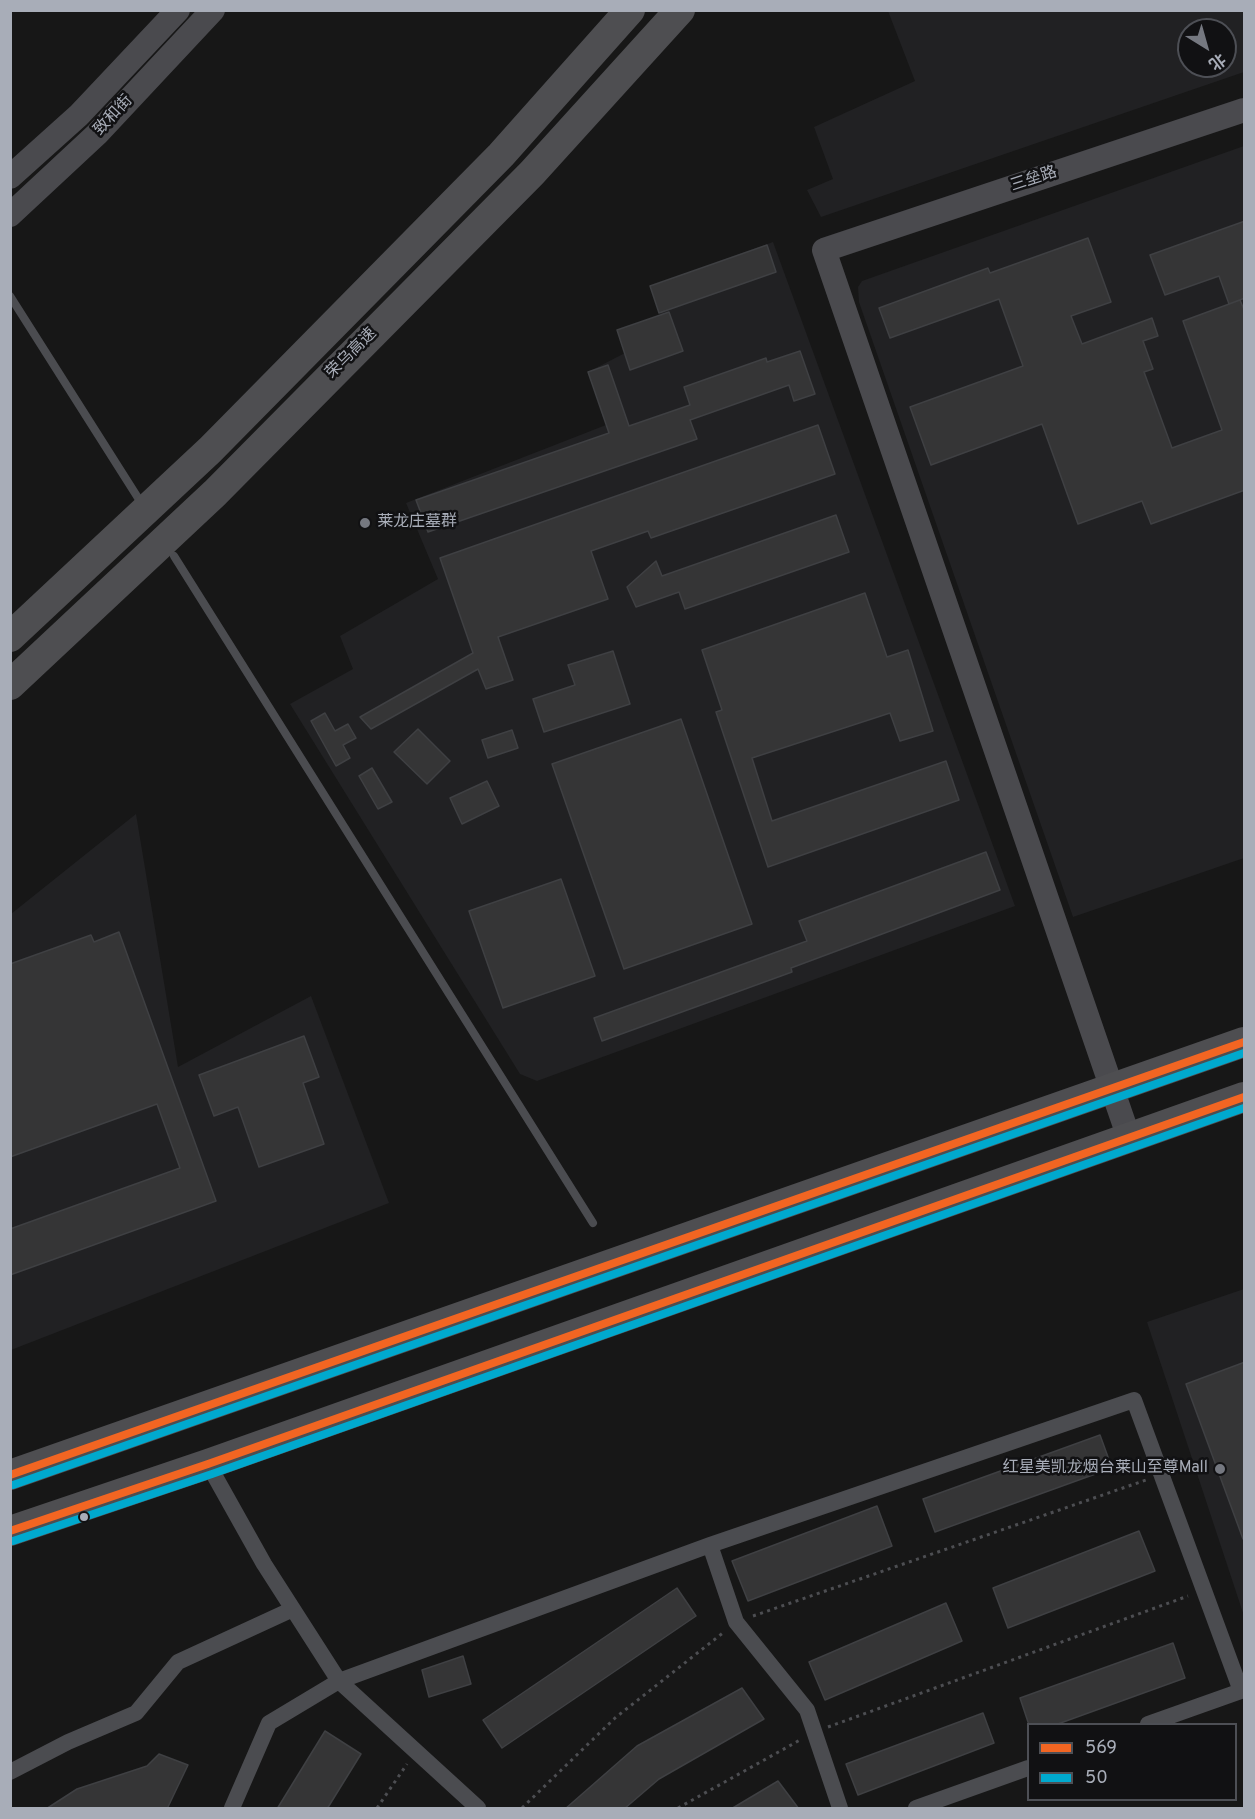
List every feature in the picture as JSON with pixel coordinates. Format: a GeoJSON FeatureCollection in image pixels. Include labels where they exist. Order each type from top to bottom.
{"type":"FeatureCollection","features":[{"type":"Feature","properties":{"kind":"highway","name":"荣乌高速"},"geometry":{"type":"LineString","coordinates":[[10,637],[227,433],[501,155],[630,10]]}},
{"type":"Feature","properties":{"kind":"highway","name":"荣乌高速"},"geometry":{"type":"LineString","coordinates":[[10,685],[215,493],[532,173],[680,10]]}},
{"type":"Feature","properties":{"kind":"highway"},"geometry":{"type":"LineString","coordinates":[[10,1475],[1245,1041]]}},
{"type":"Feature","properties":{"kind":"highway"},"geometry":{"type":"LineString","coordinates":[[10,1531],[208,1464],[1245,1097]]}},
{"type":"Feature","properties":{"kind":"street","name":"致和街"},"geometry":{"type":"LineString","coordinates":[[10,177],[79,115],[178,10]]}},
{"type":"Feature","properties":{"kind":"street","name":"致和街"},"geometry":{"type":"LineString","coordinates":[[10,215],[97,134],[213,10]]}},
{"type":"Feature","properties":{"kind":"street","name":"三垒路"},"geometry":{"type":"LineString","coordinates":[[1112,1089],[824,250],[1245,110]]}},
{"type":"Feature","properties":{"kind":"street"},"geometry":{"type":"LineString","coordinates":[[1112,1089],[1129,1138]]}},
{"type":"Feature","properties":{"kind":"street"},"geometry":{"type":"LineString","coordinates":[[232,1809],[269,1723],[339,1681],[710,1545],[1134,1400],[1243,1696],[1155,1723]]}},
{"type":"Feature","properties":{"kind":"street"},"geometry":{"type":"LineString","coordinates":[[208,1464],[264,1564],[339,1681],[478,1809]]}},
{"type":"Feature","properties":{"kind":"street"},"geometry":{"type":"LineString","coordinates":[[710,1545],[736,1622],[807,1710],[840,1809]]}},
{"type":"Feature","properties":{"kind":"street"},"geometry":{"type":"LineString","coordinates":[[10,1773],[68,1742],[136,1713],[178,1662],[293,1609]]}},
{"type":"Feature","properties":{"kind":"street"},"geometry":{"type":"LineString","coordinates":[[916,1809],[1027,1769]]}},
{"type":"Feature","properties":{"kind":"lane"},"geometry":{"type":"LineString","coordinates":[[10,296],[140,501]]}},
{"type":"Feature","properties":{"kind":"lane"},"geometry":{"type":"LineString","coordinates":[[174,556],[593,1223]]}},
{"type":"Feature","properties":{"kind":"path"},"geometry":{"type":"LineString","coordinates":[[522,1809],[615,1718],[736,1622],[1161,1475]]}},
{"type":"Feature","properties":{"kind":"path"},"geometry":{"type":"LineString","coordinates":[[678,1809],[814,1732],[1204,1590]]}},
{"type":"Feature","properties":{"kind":"path"},"geometry":{"type":"LineString","coordinates":[[377,1809],[414,1752]]}},
{"type":"Feature","properties":{"kind":"shaded area"},"geometry":{"type":"Polygon","coordinates":[[[888,11],[1244,11],[1244,72],[1237,74],[1237,18],[1177,18],[1177,78],[1226,78],[821,217],[807,190],[833,179],[814,127],[915,81],[888,11]]]}},
{"type":"Feature","properties":{"kind":"shaded area"},"geometry":{"type":"Polygon","coordinates":[[[1244,146],[1244,858],[1073,917],[859,302],[858,287],[862,281],[1244,146]]]}},
{"type":"Feature","properties":{"kind":"shaded area"},"geometry":{"type":"Polygon","coordinates":[[[773,242],[1015,906],[537,1081],[520,1074],[290,704],[353,669],[340,636],[438,579],[406,503],[606,425],[588,372],[625,353],[617,330],[662,318],[650,286],[773,242]]]}},
{"type":"Feature","properties":{"kind":"shaded area"},"geometry":{"type":"Polygon","coordinates":[[[136,814],[178,1067],[311,996],[389,1203],[11,1350],[11,914],[136,814]]]}},
{"type":"Feature","properties":{"kind":"shaded area","name":"红星美凯龙烟台莱山至尊Mall"},"geometry":{"type":"Polygon","coordinates":[[[1244,1289],[1244,1616],[1147,1322],[1244,1289]]]}},
{"type":"Feature","properties":{"kind":"building"},"geometry":{"type":"Polygon","coordinates":[[[1245,221],[1245,298],[1229,304],[1219,276],[1165,295],[1150,255],[1245,221]]]}},
{"type":"Feature","properties":{"kind":"building"},"geometry":{"type":"Polygon","coordinates":[[[1088,238],[1111,302],[1071,316],[1082,344],[1152,318],[1158,336],[1143,341],[1153,369],[1144,372],[1172,448],[1222,430],[1183,321],[1240,300],[1245,312],[1245,490],[1151,524],[1142,501],[1078,524],[1042,424],[931,465],[910,407],[1023,366],[999,299],[890,338],[879,308],[988,268],[990,273],[1088,238]]]}},
{"type":"Feature","properties":{"kind":"building"},"geometry":{"type":"Polygon","coordinates":[[[767,245],[776,272],[659,313],[650,286],[767,245]]]}},
{"type":"Feature","properties":{"kind":"building"},"geometry":{"type":"Polygon","coordinates":[[[669,312],[683,351],[630,370],[617,330],[669,312]]]}},
{"type":"Feature","properties":{"kind":"building"},"geometry":{"type":"Polygon","coordinates":[[[800,351],[815,394],[794,401],[789,385],[690,420],[697,439],[428,532],[416,500],[609,433],[588,372],[608,365],[629,426],[690,405],[684,387],[766,358],[767,362],[800,351]]]}},
{"type":"Feature","properties":{"kind":"building"},"geometry":{"type":"Polygon","coordinates":[[[818,425],[835,474],[651,538],[648,531],[591,551],[608,599],[498,637],[513,680],[486,689],[478,669],[371,729],[360,717],[473,653],[440,558],[818,425]]]}},
{"type":"Feature","properties":{"kind":"building"},"geometry":{"type":"Polygon","coordinates":[[[836,515],[849,552],[685,609],[679,592],[636,607],[627,587],[656,561],[662,576],[836,515]]]}},
{"type":"Feature","properties":{"kind":"building"},"geometry":{"type":"Polygon","coordinates":[[[865,593],[887,657],[908,650],[933,731],[900,741],[890,713],[752,758],[772,821],[946,761],[959,800],[768,867],[716,712],[722,710],[702,650],[865,593]]]}},
{"type":"Feature","properties":{"kind":"building"},"geometry":{"type":"Polygon","coordinates":[[[613,651],[630,704],[544,732],[533,699],[575,685],[568,665],[613,651]]]}},
{"type":"Feature","properties":{"kind":"building"},"geometry":{"type":"Polygon","coordinates":[[[325,713],[335,731],[348,724],[356,738],[343,745],[350,758],[336,766],[311,721],[325,713]]]}},
{"type":"Feature","properties":{"kind":"building"},"geometry":{"type":"Polygon","coordinates":[[[681,719],[752,924],[624,969],[552,764],[681,719]]]}},
{"type":"Feature","properties":{"kind":"building"},"geometry":{"type":"Polygon","coordinates":[[[418,729],[450,761],[427,784],[394,752],[418,729]]]}},
{"type":"Feature","properties":{"kind":"building"},"geometry":{"type":"Polygon","coordinates":[[[512,730],[518,748],[488,758],[482,740],[512,730]]]}},
{"type":"Feature","properties":{"kind":"building"},"geometry":{"type":"Polygon","coordinates":[[[372,768],[392,802],[378,809],[359,776],[372,768]]]}},
{"type":"Feature","properties":{"kind":"building"},"geometry":{"type":"Polygon","coordinates":[[[487,781],[499,806],[462,824],[450,798],[487,781]]]}},
{"type":"Feature","properties":{"kind":"building"},"geometry":{"type":"Polygon","coordinates":[[[986,852],[1000,890],[791,968],[792,972],[602,1041],[594,1018],[807,941],[799,921],[986,852]]]}},
{"type":"Feature","properties":{"kind":"building"},"geometry":{"type":"Polygon","coordinates":[[[561,879],[595,976],[503,1008],[469,911],[561,879]]]}},
{"type":"Feature","properties":{"kind":"building"},"geometry":{"type":"Polygon","coordinates":[[[119,932],[216,1201],[10,1275],[10,1229],[180,1168],[157,1104],[10,1157],[10,964],[91,935],[94,942],[119,932]]]}},
{"type":"Feature","properties":{"kind":"building"},"geometry":{"type":"Polygon","coordinates":[[[304,1036],[319,1077],[303,1083],[324,1144],[259,1167],[238,1107],[214,1116],[199,1075],[304,1036]]]}},
{"type":"Feature","properties":{"kind":"building"},"geometry":{"type":"Polygon","coordinates":[[[1245,1362],[1245,1538],[1243,1539],[1186,1384],[1245,1362]]]}},
{"type":"Feature","properties":{"kind":"building"},"geometry":{"type":"Polygon","coordinates":[[[1100,1435],[1112,1468],[935,1532],[923,1499],[1100,1435]]]}},
{"type":"Feature","properties":{"kind":"building"},"geometry":{"type":"Polygon","coordinates":[[[877,1506],[892,1546],[748,1601],[732,1561],[877,1506]]]}},
{"type":"Feature","properties":{"kind":"building"},"geometry":{"type":"Polygon","coordinates":[[[1139,1531],[1155,1571],[1008,1628],[993,1588],[1139,1531]]]}},
{"type":"Feature","properties":{"kind":"building"},"geometry":{"type":"Polygon","coordinates":[[[677,1588],[696,1616],[502,1748],[483,1720],[677,1588]]]}},
{"type":"Feature","properties":{"kind":"building"},"geometry":{"type":"Polygon","coordinates":[[[946,1603],[962,1641],[825,1700],[809,1662],[946,1603]]]}},
{"type":"Feature","properties":{"kind":"building"},"geometry":{"type":"Polygon","coordinates":[[[1173,1643],[1185,1678],[1061,1723],[1028,1723],[1020,1698],[1173,1643]]]}},
{"type":"Feature","properties":{"kind":"building"},"geometry":{"type":"Polygon","coordinates":[[[463,1656],[471,1684],[429,1697],[422,1670],[463,1656]]]}},
{"type":"Feature","properties":{"kind":"building"},"geometry":{"type":"Polygon","coordinates":[[[742,1688],[764,1719],[659,1779],[624,1809],[565,1809],[637,1746],[742,1688]]]}},
{"type":"Feature","properties":{"kind":"building"},"geometry":{"type":"Polygon","coordinates":[[[983,1713],[994,1743],[858,1795],[846,1764],[983,1713]]]}},
{"type":"Feature","properties":{"kind":"building"},"geometry":{"type":"Polygon","coordinates":[[[325,1731],[361,1754],[327,1809],[277,1809],[325,1731]]]}},
{"type":"Feature","properties":{"kind":"building"},"geometry":{"type":"Polygon","coordinates":[[[159,1754],[188,1765],[167,1809],[46,1809],[77,1789],[147,1766],[159,1754]]]}},
{"type":"Feature","properties":{"kind":"building"},"geometry":{"type":"Polygon","coordinates":[[[778,1781],[799,1809],[731,1809],[778,1781]]]}},
{"type":"Feature","properties":{"kind":"transit line","name":"569"},"geometry":{"type":"LineString","coordinates":[[10,1475],[1244,1042]]}},
{"type":"Feature","properties":{"kind":"transit line","name":"50"},"geometry":{"type":"LineString","coordinates":[[13,1485],[1244,1053]]}},
{"type":"Feature","properties":{"kind":"transit line","name":"569"},"geometry":{"type":"LineString","coordinates":[[10,1531],[208,1464],[1244,1097]]}},
{"type":"Feature","properties":{"kind":"transit line","name":"50"},"geometry":{"type":"LineString","coordinates":[[13,1541],[212,1474],[1244,1108]]}},
{"type":"Feature","properties":{"kind":"place","name":"莱龙庄墓群"},"geometry":{"type":"Point","coordinates":[365,523]}},
{"type":"Feature","properties":{"kind":"place","name":"红星美凯龙烟台莱山至尊Mall"},"geometry":{"type":"Point","coordinates":[1220,1469]}}]}
